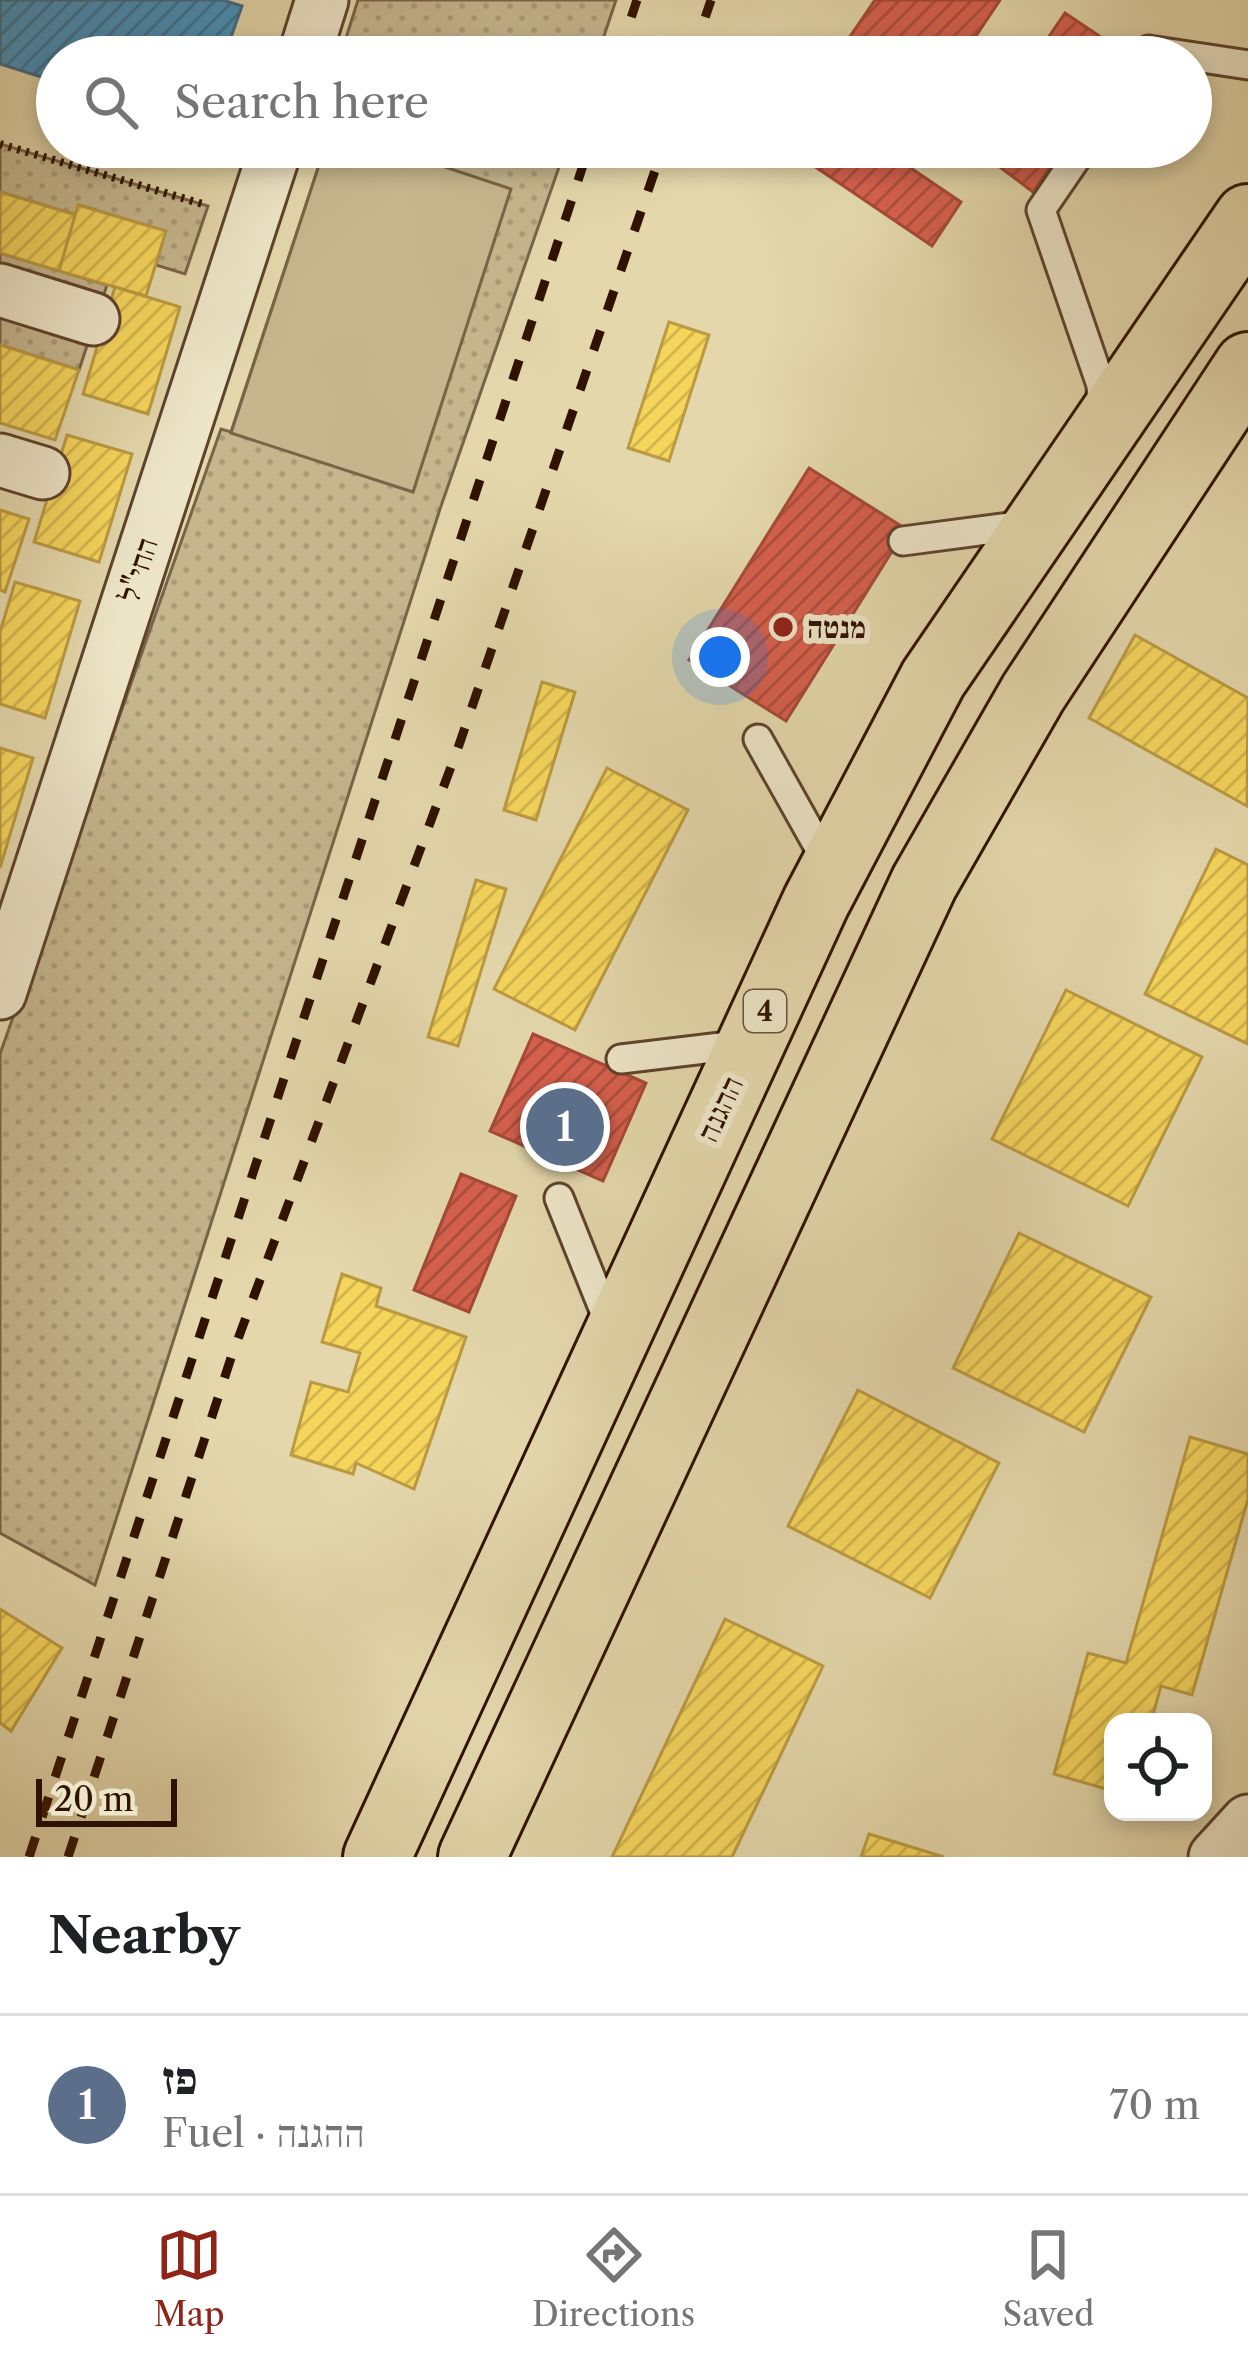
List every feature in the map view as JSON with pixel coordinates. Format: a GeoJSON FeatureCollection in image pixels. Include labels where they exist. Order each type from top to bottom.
{"type":"FeatureCollection","features":[{"type":"Feature","properties":{"kind":"highway","name":"ההגנה"},"geometry":{"type":"LineString","coordinates":[[377,1857],[827,879],[933,680],[1248,218]]}},
{"type":"Feature","properties":{"kind":"highway"},"geometry":{"type":"LineString","coordinates":[[472,1857],[924,883],[1033,693],[1248,366]]}},
{"type":"Feature","properties":{"kind":"street"},"geometry":{"type":"LineString","coordinates":[[311,36],[322,0]]}},
{"type":"Feature","properties":{"kind":"street","name":"החי\"ל"},"geometry":{"type":"LineString","coordinates":[[0,993],[269,168]]}},
{"type":"Feature","properties":{"kind":"street"},"geometry":{"type":"LineString","coordinates":[[0,290],[93,319]]}},
{"type":"Feature","properties":{"kind":"street"},"geometry":{"type":"LineString","coordinates":[[1215,1857],[1248,1821]]}},
{"type":"Feature","properties":{"kind":"lane"},"geometry":{"type":"LineString","coordinates":[[1212,60],[1248,65]]}},
{"type":"Feature","properties":{"kind":"lane"},"geometry":{"type":"LineString","coordinates":[[1070,168],[1041,210],[1101,385],[1102,431]]}},
{"type":"Feature","properties":{"kind":"lane"},"geometry":{"type":"LineString","coordinates":[[903,541],[1000,532],[1041,521]]}},
{"type":"Feature","properties":{"kind":"lane"},"geometry":{"type":"LineString","coordinates":[[758,739],[818,846],[827,879]]}},
{"type":"Feature","properties":{"kind":"lane"},"geometry":{"type":"LineString","coordinates":[[621,1059],[750,1043]]}},
{"type":"Feature","properties":{"kind":"lane"},"geometry":{"type":"LineString","coordinates":[[559,1198],[615,1338]]}},
{"type":"Feature","properties":{"kind":"path"},"geometry":{"type":"LineString","coordinates":[[0,144],[36,155]]}},
{"type":"Feature","properties":{"kind":"path"},"geometry":{"type":"LineString","coordinates":[[80,168],[253,220]]}},
{"type":"Feature","properties":{"kind":"shaded area"},"geometry":{"type":"Polygon","coordinates":[[[358,0],[616,0],[604,36],[347,36],[358,0]]]}},
{"type":"Feature","properties":{"kind":"shaded area"},"geometry":{"type":"Polygon","coordinates":[[[0,144],[36,155],[36,168],[81,168],[208,206],[185,274],[156,265],[165,231],[79,205],[76,215],[0,192],[0,144]]]}},
{"type":"Feature","properties":{"kind":"shaded area"},"geometry":{"type":"Polygon","coordinates":[[[318,168],[559,168],[440,509],[95,1585],[0,1533],[0,1054],[221,429],[231,432],[318,168]]]}},
{"type":"Feature","properties":{"kind":"shaded area"},"geometry":{"type":"Polygon","coordinates":[[[318,168],[448,168],[511,189],[413,492],[231,433],[318,168]]]}},
{"type":"Feature","properties":{"kind":"shaded area"},"geometry":{"type":"Polygon","coordinates":[[[0,253],[107,285],[79,370],[0,345],[0,253]]]}},
{"type":"Feature","properties":{"kind":"building: Homes"},"geometry":{"type":"Polygon","coordinates":[[[0,192],[76,215],[59,271],[0,253],[0,192]]]}},
{"type":"Feature","properties":{"kind":"building: Homes"},"geometry":{"type":"Polygon","coordinates":[[[78,205],[166,231],[146,296],[59,271],[78,205]]]}},
{"type":"Feature","properties":{"kind":"building: Homes"},"geometry":{"type":"Polygon","coordinates":[[[115,287],[180,307],[148,414],[83,394],[115,287]]]}},
{"type":"Feature","properties":{"kind":"building: Homes"},"geometry":{"type":"Polygon","coordinates":[[[669,322],[709,335],[669,461],[628,448],[669,322]]]}},
{"type":"Feature","properties":{"kind":"building: Homes"},"geometry":{"type":"Polygon","coordinates":[[[0,345],[79,370],[55,440],[0,423],[0,345]]]}},
{"type":"Feature","properties":{"kind":"building: Homes"},"geometry":{"type":"Polygon","coordinates":[[[67,435],[132,454],[99,562],[34,542],[67,435]]]}},
{"type":"Feature","properties":{"kind":"building: Homes"},"geometry":{"type":"Polygon","coordinates":[[[0,510],[29,519],[5,592],[0,590],[0,510]]]}},
{"type":"Feature","properties":{"kind":"building: Homes"},"geometry":{"type":"Polygon","coordinates":[[[15,582],[80,601],[45,718],[0,704],[0,632],[15,582]]]}},
{"type":"Feature","properties":{"kind":"building: Homes"},"geometry":{"type":"Polygon","coordinates":[[[1135,635],[1248,698],[1247,806],[1089,718],[1135,635]]]}},
{"type":"Feature","properties":{"kind":"building: Homes"},"geometry":{"type":"Polygon","coordinates":[[[542,682],[575,692],[536,820],[504,810],[542,682]]]}},
{"type":"Feature","properties":{"kind":"building: Homes"},"geometry":{"type":"Polygon","coordinates":[[[0,748],[33,758],[0,868],[0,748]]]}},
{"type":"Feature","properties":{"kind":"building: Homes"},"geometry":{"type":"Polygon","coordinates":[[[607,768],[688,810],[575,1030],[494,989],[607,768]]]}},
{"type":"Feature","properties":{"kind":"building: Homes"},"geometry":{"type":"Polygon","coordinates":[[[1216,849],[1248,865],[1248,1044],[1145,994],[1216,849]]]}},
{"type":"Feature","properties":{"kind":"building: Homes"},"geometry":{"type":"Polygon","coordinates":[[[476,880],[506,889],[458,1046],[428,1037],[476,880]]]}},
{"type":"Feature","properties":{"kind":"building: Homes"},"geometry":{"type":"Polygon","coordinates":[[[1066,990],[1202,1057],[1128,1206],[992,1139],[1066,990]]]}},
{"type":"Feature","properties":{"kind":"building: Homes"},"geometry":{"type":"Polygon","coordinates":[[[1019,1233],[1151,1297],[1084,1432],[953,1368],[1019,1233]]]}},
{"type":"Feature","properties":{"kind":"building: Homes"},"geometry":{"type":"Polygon","coordinates":[[[342,1274],[381,1288],[376,1306],[466,1337],[414,1489],[356,1463],[353,1474],[291,1455],[311,1382],[348,1392],[360,1353],[322,1342],[342,1274]]]}},
{"type":"Feature","properties":{"kind":"building: Homes"},"geometry":{"type":"Polygon","coordinates":[[[858,1390],[999,1463],[930,1598],[788,1526],[858,1390]]]}},
{"type":"Feature","properties":{"kind":"building: Homes"},"geometry":{"type":"Polygon","coordinates":[[[1190,1437],[1248,1454],[1248,1499],[1192,1695],[1161,1686],[1154,1713],[1104,1713],[1104,1788],[1054,1774],[1088,1653],[1126,1663],[1190,1437]]]}},
{"type":"Feature","properties":{"kind":"building: Homes"},"geometry":{"type":"Polygon","coordinates":[[[0,1609],[62,1648],[11,1731],[0,1723],[0,1609]]]}},
{"type":"Feature","properties":{"kind":"building: Homes"},"geometry":{"type":"Polygon","coordinates":[[[725,1619],[823,1666],[732,1857],[612,1857],[725,1619]]]}},
{"type":"Feature","properties":{"kind":"building: Homes"},"geometry":{"type":"Polygon","coordinates":[[[869,1834],[944,1857],[861,1857],[869,1834]]]}},
{"type":"Feature","properties":{"kind":"building: Shops"},"geometry":{"type":"Polygon","coordinates":[[[875,0],[1000,0],[976,36],[850,36],[875,0]]]}},
{"type":"Feature","properties":{"kind":"building: Shops"},"geometry":{"type":"Polygon","coordinates":[[[1065,13],[1099,36],[1049,36],[1065,13]]]}},
{"type":"Feature","properties":{"kind":"building: Shops"},"geometry":{"type":"Polygon","coordinates":[[[817,168],[911,168],[961,202],[932,246],[817,168]]]}},
{"type":"Feature","properties":{"kind":"building: Shops"},"geometry":{"type":"Polygon","coordinates":[[[1001,168],[1050,168],[1033,192],[1001,168]]]}},
{"type":"Feature","properties":{"kind":"building: Shops"},"geometry":{"type":"Polygon","coordinates":[[[809,468],[906,529],[786,721],[689,660],[809,468]]]}},
{"type":"Feature","properties":{"kind":"building: Shops"},"geometry":{"type":"Polygon","coordinates":[[[533,1034],[646,1083],[603,1181],[490,1131],[533,1034]]]}},
{"type":"Feature","properties":{"kind":"building: Shops"},"geometry":{"type":"Polygon","coordinates":[[[461,1174],[516,1196],[469,1312],[414,1290],[461,1174]]]}},
{"type":"Feature","properties":{"kind":"building: Schools"},"geometry":{"type":"Polygon","coordinates":[[[0,0],[223,0],[242,6],[231,36],[36,36],[36,75],[0,64],[0,0]]]}},
{"type":"Feature","properties":{"kind":"railway"},"geometry":{"type":"LineString","coordinates":[[625,36],[637,0]]}},
{"type":"Feature","properties":{"kind":"railway"},"geometry":{"type":"LineString","coordinates":[[699,36],[711,0]]}},
{"type":"Feature","properties":{"kind":"railway"},"geometry":{"type":"LineString","coordinates":[[29,1857],[582,168]]}},
{"type":"Feature","properties":{"kind":"railway"},"geometry":{"type":"LineString","coordinates":[[68,1857],[232,1355],[458,748],[656,168]]}},
{"type":"Feature","properties":{"kind":"place","name":"מנטה"},"geometry":{"type":"Point","coordinates":[783,627]}},
{"type":"Feature","properties":{"kind":"place","name":"פז"},"geometry":{"type":"Point","coordinates":[565,1127]}}]}
